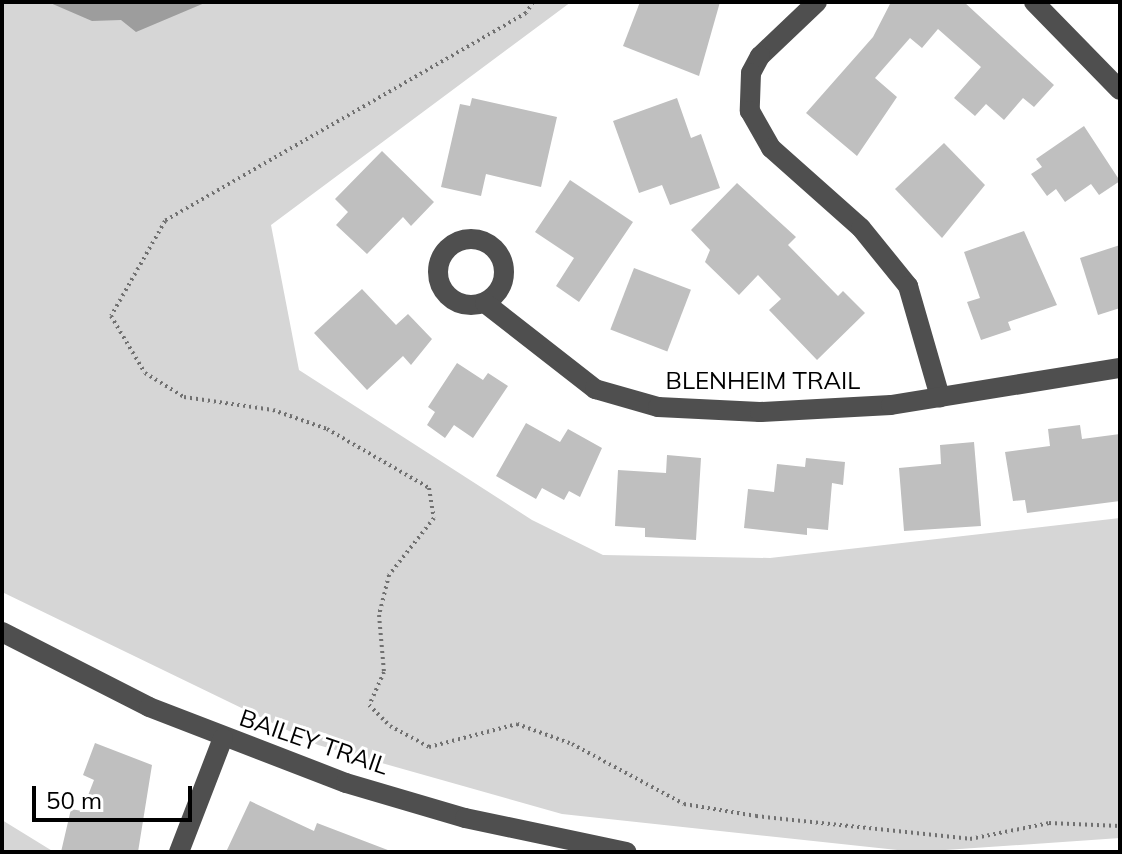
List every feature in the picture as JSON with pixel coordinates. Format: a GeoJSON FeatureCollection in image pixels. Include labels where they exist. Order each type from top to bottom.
{"type":"FeatureCollection","features":[{"type":"Feature","properties":{"kind":"street"},"geometry":{"type":"LineString","coordinates":[[817,2],[760,56],[751,73],[750,111],[771,148],[861,228],[908,286],[940,397]]}},
{"type":"Feature","properties":{"kind":"street"},"geometry":{"type":"LineString","coordinates":[[1034,2],[1120,90]]}},
{"type":"Feature","properties":{"kind":"street","name":"BLENHEIM TRAIL"},"geometry":{"type":"LineString","coordinates":[[485,303],[558,364],[595,389],[637,405],[760,412],[940,397],[1120,368]]}},
{"type":"Feature","properties":{"kind":"street","name":"BAILEY TRAIL"},"geometry":{"type":"LineString","coordinates":[[2,632],[72,671],[223,738],[465,818],[626,852]]}},
{"type":"Feature","properties":{"kind":"street"},"geometry":{"type":"LineString","coordinates":[[179,852],[223,738]]}},
{"type":"Feature","properties":{"kind":"path"},"geometry":{"type":"LineString","coordinates":[[533,2],[526,13],[165,221],[111,316],[145,373],[184,397],[273,410],[327,429],[429,488],[434,518],[389,575],[379,615],[384,672],[369,705],[390,726],[429,747],[517,724],[572,744],[684,804],[756,816],[970,839],[1049,823],[1120,826]]}},
{"type":"Feature","properties":{"kind":"shaded area"},"geometry":{"type":"Polygon","coordinates":[[[2,2],[571,2],[271,225],[299,370],[532,520],[603,555],[770,558],[1120,518],[1120,838],[916,852],[562,814],[318,745],[2,592],[2,2]]]}},
{"type":"Feature","properties":{"kind":"shaded area"},"geometry":{"type":"Polygon","coordinates":[[[48,2],[207,2],[136,32],[121,20],[92,21],[48,2]]]}},
{"type":"Feature","properties":{"kind":"shaded area"},"geometry":{"type":"Polygon","coordinates":[[[2,820],[54,852],[2,852],[2,820]]]}},
{"type":"Feature","properties":{"kind":"building"},"geometry":{"type":"Polygon","coordinates":[[[640,2],[720,2],[699,76],[623,46],[640,2]]]}},
{"type":"Feature","properties":{"kind":"building"},"geometry":{"type":"Polygon","coordinates":[[[891,2],[964,2],[1054,85],[1034,107],[1023,98],[1004,120],[986,104],[975,116],[954,98],[981,67],[938,29],[922,48],[910,38],[875,78],[897,97],[857,156],[806,113],[873,37],[891,2]]]}},
{"type":"Feature","properties":{"kind":"building"},"geometry":{"type":"Polygon","coordinates":[[[472,98],[557,117],[541,187],[486,174],[481,196],[441,187],[460,104],[470,106],[472,98]]]}},
{"type":"Feature","properties":{"kind":"building"},"geometry":{"type":"Polygon","coordinates":[[[677,98],[691,138],[701,134],[720,188],[670,205],[662,185],[639,193],[613,121],[677,98]]]}},
{"type":"Feature","properties":{"kind":"building"},"geometry":{"type":"Polygon","coordinates":[[[1084,126],[1120,181],[1099,195],[1091,184],[1065,202],[1056,189],[1047,196],[1031,174],[1042,167],[1036,159],[1084,126]]]}},
{"type":"Feature","properties":{"kind":"building"},"geometry":{"type":"Polygon","coordinates":[[[944,143],[985,185],[942,238],[895,189],[944,143]]]}},
{"type":"Feature","properties":{"kind":"building"},"geometry":{"type":"Polygon","coordinates":[[[382,151],[434,202],[411,226],[403,217],[367,254],[336,225],[348,212],[335,199],[382,151]]]}},
{"type":"Feature","properties":{"kind":"building"},"geometry":{"type":"Polygon","coordinates":[[[570,180],[633,222],[579,302],[556,286],[574,258],[535,232],[570,180]]]}},
{"type":"Feature","properties":{"kind":"building"},"geometry":{"type":"Polygon","coordinates":[[[737,183],[796,237],[788,245],[838,296],[843,291],[865,313],[817,360],[769,310],[781,299],[758,275],[739,295],[705,262],[710,250],[691,230],[737,183]]]}},
{"type":"Feature","properties":{"kind":"building"},"geometry":{"type":"Polygon","coordinates":[[[1024,231],[1057,305],[1008,322],[1011,330],[981,340],[967,302],[980,298],[964,252],[1024,231]]]}},
{"type":"Feature","properties":{"kind":"building"},"geometry":{"type":"Polygon","coordinates":[[[1120,245],[1120,308],[1098,315],[1080,258],[1120,245]]]}},
{"type":"Feature","properties":{"kind":"building"},"geometry":{"type":"Polygon","coordinates":[[[634,268],[691,290],[667,351],[610,330],[634,268]]]}},
{"type":"Feature","properties":{"kind":"building"},"geometry":{"type":"Polygon","coordinates":[[[362,289],[396,325],[408,314],[432,339],[411,365],[403,356],[367,390],[314,333],[362,289]]]}},
{"type":"Feature","properties":{"kind":"building"},"geometry":{"type":"Polygon","coordinates":[[[457,363],[483,380],[488,373],[508,386],[473,438],[454,425],[445,438],[427,425],[435,412],[428,407],[457,363]]]}},
{"type":"Feature","properties":{"kind":"building"},"geometry":{"type":"Polygon","coordinates":[[[526,423],[560,442],[568,429],[602,448],[580,497],[569,491],[564,500],[542,488],[536,499],[496,476],[526,423]]]}},
{"type":"Feature","properties":{"kind":"building"},"geometry":{"type":"Polygon","coordinates":[[[1080,425],[1082,439],[1120,434],[1120,501],[1027,513],[1025,500],[1013,501],[1005,452],[1050,446],[1048,429],[1080,425]]]}},
{"type":"Feature","properties":{"kind":"building"},"geometry":{"type":"Polygon","coordinates":[[[974,442],[981,526],[904,531],[899,468],[941,464],[940,445],[974,442]]]}},
{"type":"Feature","properties":{"kind":"building"},"geometry":{"type":"Polygon","coordinates":[[[667,455],[701,458],[696,540],[645,537],[645,528],[615,526],[618,470],[666,473],[667,455]]]}},
{"type":"Feature","properties":{"kind":"building"},"geometry":{"type":"Polygon","coordinates":[[[806,458],[845,462],[843,485],[832,483],[828,530],[807,528],[807,535],[744,528],[748,489],[774,492],[777,464],[805,467],[806,458]]]}},
{"type":"Feature","properties":{"kind":"building"},"geometry":{"type":"Polygon","coordinates":[[[95,743],[152,765],[138,852],[61,852],[71,809],[82,811],[94,780],[83,775],[95,743]]]}},
{"type":"Feature","properties":{"kind":"building"},"geometry":{"type":"Polygon","coordinates":[[[250,801],[314,831],[317,823],[393,852],[226,852],[250,801]]]}}]}
